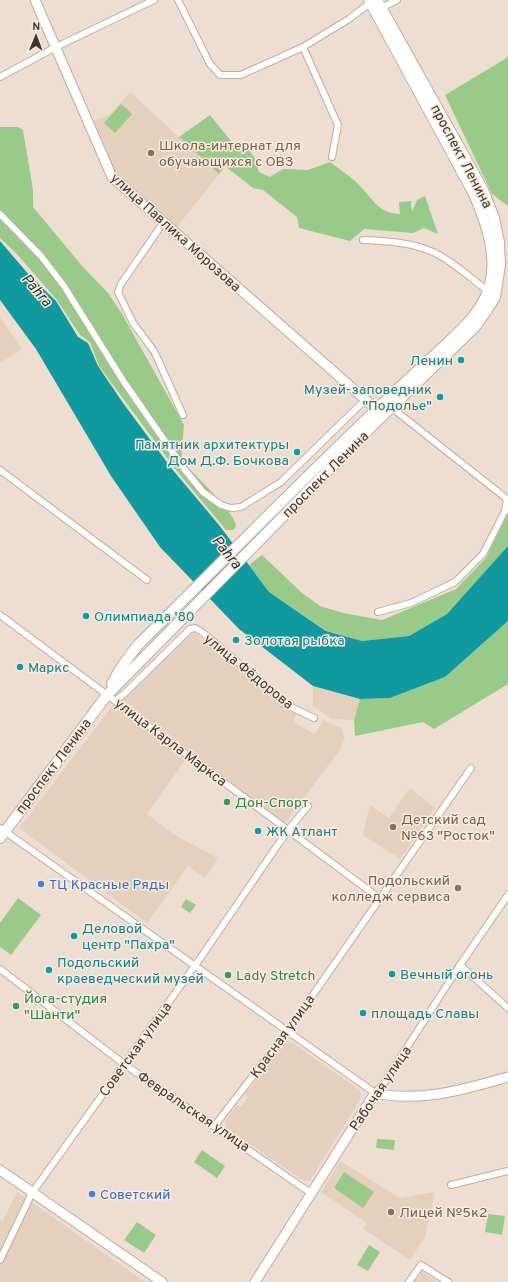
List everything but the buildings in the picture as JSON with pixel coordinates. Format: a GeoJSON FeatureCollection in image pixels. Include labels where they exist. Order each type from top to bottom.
{"type":"FeatureCollection","features":[{"type":"Feature","properties":{"kind":"main road","name":"проспект Ленина"},"geometry":{"type":"LineString","coordinates":[[2,832],[107,695],[146,653],[311,489],[380,413],[466,325],[480,308],[488,291],[492,263],[485,221],[474,194],[374,3]]}},
{"type":"Feature","properties":{"kind":"main road","name":"проспект Ленина"},"geometry":{"type":"LineString","coordinates":[[107,695],[120,669],[137,646],[307,479],[380,413],[392,408],[474,328],[495,298],[500,265],[499,242],[495,224],[483,190],[374,3]]}},
{"type":"Feature","properties":{"kind":"street","name":"улица Павлика Морозова"},"geometry":{"type":"LineString","coordinates":[[35,0],[112,177],[366,399],[380,413]]}},
{"type":"Feature","properties":{"kind":"street"},"geometry":{"type":"LineString","coordinates":[[0,77],[56,47],[154,0]]}},
{"type":"Feature","properties":{"kind":"street"},"geometry":{"type":"LineString","coordinates":[[178,0],[210,64],[220,75],[241,75],[303,47],[374,3],[397,0]]}},
{"type":"Feature","properties":{"kind":"street"},"geometry":{"type":"LineString","coordinates":[[303,47],[338,125],[332,157]]}},
{"type":"Feature","properties":{"kind":"street"},"geometry":{"type":"LineString","coordinates":[[0,214],[41,256],[64,286],[124,382],[185,470],[203,492],[221,505],[231,508],[241,507],[281,482],[366,399]]}},
{"type":"Feature","properties":{"kind":"street"},"geometry":{"type":"LineString","coordinates":[[163,223],[118,292],[133,323],[154,351],[183,415]]}},
{"type":"Feature","properties":{"kind":"street"},"geometry":{"type":"LineString","coordinates":[[363,240],[386,241],[415,246],[433,252],[453,264],[488,291]]}},
{"type":"Feature","properties":{"kind":"street"},"geometry":{"type":"LineString","coordinates":[[378,612],[412,603],[455,582],[483,554],[505,511],[507,499],[392,408]]}},
{"type":"Feature","properties":{"kind":"street"},"geometry":{"type":"LineString","coordinates":[[0,470],[147,580]]}},
{"type":"Feature","properties":{"kind":"street","name":"улица Карла Маркса"},"geometry":{"type":"LineString","coordinates":[[0,615],[107,695],[116,700],[379,898]]}},
{"type":"Feature","properties":{"kind":"street","name":"улица Фёдорова"},"geometry":{"type":"LineString","coordinates":[[116,700],[123,695],[190,629],[195,628],[202,632],[291,707],[314,718]]}},
{"type":"Feature","properties":{"kind":"street","name":"Красная улица"},"geometry":{"type":"LineString","coordinates":[[215,1125],[287,1032],[471,768]]}},
{"type":"Feature","properties":{"kind":"street","name":"Советская улица"},"geometry":{"type":"LineString","coordinates":[[0,1260],[32,1193],[195,967],[288,830],[308,806]]}},
{"type":"Feature","properties":{"kind":"street"},"geometry":{"type":"LineString","coordinates":[[2,832],[375,1092],[398,1096],[442,1094],[508,1076]]}},
{"type":"Feature","properties":{"kind":"street","name":"Рабочая улица"},"geometry":{"type":"LineString","coordinates":[[255,1282],[312,1194],[375,1092],[384,1083],[460,965],[508,895]]}},
{"type":"Feature","properties":{"kind":"street"},"geometry":{"type":"LineString","coordinates":[[460,965],[508,1008]]}},
{"type":"Feature","properties":{"kind":"street","name":"Февральская улица"},"geometry":{"type":"LineString","coordinates":[[0,969],[124,1064],[215,1125],[312,1194]]}},
{"type":"Feature","properties":{"kind":"street"},"geometry":{"type":"LineString","coordinates":[[0,1170],[162,1282]]}},
{"type":"Feature","properties":{"kind":"street"},"geometry":{"type":"LineString","coordinates":[[451,1185],[508,1171]]}},
{"type":"Feature","properties":{"kind":"street"},"geometry":{"type":"LineString","coordinates":[[409,1282],[421,1265],[448,1282]]}},
{"type":"Feature","properties":{"kind":"shaded area","name":"Школа-интернат для обучающихся с ОВЗ"},"geometry":{"type":"Polygon","coordinates":[[[130,92],[219,174],[177,227],[123,180],[113,169],[93,121],[109,115],[130,92]]]}},
{"type":"Feature","properties":{"kind":"shaded area"},"geometry":{"type":"Polygon","coordinates":[[[0,317],[22,349],[0,363],[0,317]]]}},
{"type":"Feature","properties":{"kind":"shaded area"},"geometry":{"type":"Polygon","coordinates":[[[193,632],[297,714],[294,719],[296,724],[315,734],[323,720],[341,728],[345,738],[339,751],[285,823],[123,700],[193,632]]]}},
{"type":"Feature","properties":{"kind":"shaded area"},"geometry":{"type":"Polygon","coordinates":[[[313,686],[360,699],[354,720],[332,719],[313,706],[313,686]]]}},
{"type":"Feature","properties":{"kind":"shaded area"},"geometry":{"type":"Polygon","coordinates":[[[114,704],[186,759],[147,814],[175,835],[218,858],[205,878],[188,866],[147,923],[19,828],[114,704]]]}},
{"type":"Feature","properties":{"kind":"shaded area","name":"Детский сад №63 \"Росток\""},"geometry":{"type":"Polygon","coordinates":[[[410,788],[435,808],[400,859],[363,835],[370,805],[389,818],[410,788]]]}},
{"type":"Feature","properties":{"kind":"shaded area"},"geometry":{"type":"Polygon","coordinates":[[[291,1042],[360,1090],[361,1094],[360,1100],[310,1181],[304,1181],[226,1128],[225,1121],[237,1105],[241,1107],[248,1097],[245,1094],[285,1043],[291,1042]]]}},
{"type":"Feature","properties":{"kind":"shaded area","name":"Лицей №5к2"},"geometry":{"type":"Polygon","coordinates":[[[340,1161],[400,1198],[435,1192],[425,1237],[410,1260],[363,1229],[367,1223],[321,1192],[340,1161]]]}},
{"type":"Feature","properties":{"kind":"shaded area"},"geometry":{"type":"Polygon","coordinates":[[[17,1192],[145,1282],[0,1282],[0,1220],[3,1221],[17,1192]]]}},
{"type":"Feature","properties":{"kind":"shaded area"},"geometry":{"type":"Polygon","coordinates":[[[422,1271],[427,1275],[438,1282],[414,1282],[422,1271]]]}},
{"type":"Feature","properties":{"kind":"green space"},"geometry":{"type":"Polygon","coordinates":[[[508,56],[508,206],[492,194],[445,95],[508,56]]]}},
{"type":"Feature","properties":{"kind":"green space"},"geometry":{"type":"Polygon","coordinates":[[[121,104],[132,114],[115,133],[104,123],[121,104]]]}},
{"type":"Feature","properties":{"kind":"green space"},"geometry":{"type":"Polygon","coordinates":[[[210,115],[239,151],[249,150],[254,157],[259,172],[270,177],[283,169],[308,170],[330,162],[360,186],[377,205],[386,211],[400,214],[399,202],[411,201],[412,212],[417,200],[425,196],[438,234],[424,228],[413,233],[364,229],[350,241],[299,228],[297,217],[263,190],[253,188],[225,166],[219,174],[179,137],[210,115]]]}},
{"type":"Feature","properties":{"kind":"green space"},"geometry":{"type":"Polygon","coordinates":[[[0,127],[18,127],[23,130],[33,190],[33,207],[83,267],[108,293],[122,314],[184,425],[181,461],[212,492],[228,511],[234,519],[236,526],[233,530],[226,530],[176,470],[99,366],[90,342],[80,335],[57,300],[16,253],[0,238],[0,127]]]}},
{"type":"Feature","properties":{"kind":"green space"},"geometry":{"type":"Polygon","coordinates":[[[508,513],[508,546],[447,614],[409,636],[362,641],[327,631],[269,592],[249,565],[262,555],[302,593],[320,606],[343,613],[382,620],[456,589],[486,558],[508,513]]]}},
{"type":"Feature","properties":{"kind":"green space"},"geometry":{"type":"Polygon","coordinates":[[[508,621],[508,684],[434,729],[423,722],[355,736],[354,720],[360,699],[390,698],[445,677],[508,621]]]}},
{"type":"Feature","properties":{"kind":"green space"},"geometry":{"type":"Polygon","coordinates":[[[18,898],[41,915],[11,955],[0,947],[0,923],[18,898]]]}},
{"type":"Feature","properties":{"kind":"green space"},"geometry":{"type":"Polygon","coordinates":[[[186,899],[196,905],[190,913],[181,907],[186,899]]]}},
{"type":"Feature","properties":{"kind":"green space"},"geometry":{"type":"Polygon","coordinates":[[[377,1139],[395,1140],[394,1150],[376,1148],[377,1139]]]}},
{"type":"Feature","properties":{"kind":"green space"},"geometry":{"type":"Polygon","coordinates":[[[202,1150],[225,1166],[217,1178],[194,1162],[202,1150]]]}},
{"type":"Feature","properties":{"kind":"green space"},"geometry":{"type":"Polygon","coordinates":[[[344,1172],[374,1192],[363,1208],[334,1188],[344,1172]]]}},
{"type":"Feature","properties":{"kind":"green space"},"geometry":{"type":"Polygon","coordinates":[[[488,1214],[505,1216],[502,1235],[485,1232],[488,1214]]]}},
{"type":"Feature","properties":{"kind":"green space"},"geometry":{"type":"Polygon","coordinates":[[[137,1222],[156,1235],[144,1253],[124,1240],[137,1222]]]}},
{"type":"Feature","properties":{"kind":"green space"},"geometry":{"type":"Polygon","coordinates":[[[369,1245],[380,1252],[368,1271],[357,1265],[369,1245]]]}},
{"type":"Feature","properties":{"kind":"water","name":"Pahra"},"geometry":{"type":"Polygon","coordinates":[[[0,241],[30,276],[56,301],[78,337],[88,343],[98,366],[123,403],[172,469],[219,525],[269,592],[326,631],[362,641],[409,636],[447,614],[508,546],[508,621],[445,677],[390,698],[360,699],[313,686],[239,629],[160,547],[111,476],[36,349],[0,300],[0,241]]]}},
{"type":"Feature","properties":{"kind":"place","name":"Школа-интернат для обучающихся с ОВЗ"},"geometry":{"type":"Point","coordinates":[151,153]}},
{"type":"Feature","properties":{"kind":"place","name":"Ленин"},"geometry":{"type":"Point","coordinates":[461,360]}},
{"type":"Feature","properties":{"kind":"place","name":"Музей-заповедник \"Подолье\""},"geometry":{"type":"Point","coordinates":[440,397]}},
{"type":"Feature","properties":{"kind":"place","name":"Памятник архитектуры Дом Д.Ф. Бочкова"},"geometry":{"type":"Point","coordinates":[297,452]}},
{"type":"Feature","properties":{"kind":"place","name":"Олимпиада '80"},"geometry":{"type":"Point","coordinates":[86,616]}},
{"type":"Feature","properties":{"kind":"place","name":"Золотая рыбка"},"geometry":{"type":"Point","coordinates":[236,640]}},
{"type":"Feature","properties":{"kind":"place","name":"Маркс"},"geometry":{"type":"Point","coordinates":[20,667]}},
{"type":"Feature","properties":{"kind":"place","name":"Дон-Спорт"},"geometry":{"type":"Point","coordinates":[227,802]}},
{"type":"Feature","properties":{"kind":"place","name":"Детский сад №63 \"Росток\""},"geometry":{"type":"Point","coordinates":[393,827]}},
{"type":"Feature","properties":{"kind":"place","name":"ЖК Атлант"},"geometry":{"type":"Point","coordinates":[258,831]}},
{"type":"Feature","properties":{"kind":"place","name":"ТЦ Красные Ряды"},"geometry":{"type":"Point","coordinates":[41,884]}},
{"type":"Feature","properties":{"kind":"place","name":"Подольский колледж сервиса"},"geometry":{"type":"Point","coordinates":[458,888]}},
{"type":"Feature","properties":{"kind":"place","name":"Деловой центр \"Пахра\""},"geometry":{"type":"Point","coordinates":[74,936]}},
{"type":"Feature","properties":{"kind":"place","name":"Подольский краеведческий музей"},"geometry":{"type":"Point","coordinates":[49,970]}},
{"type":"Feature","properties":{"kind":"place","name":"Вечный огонь"},"geometry":{"type":"Point","coordinates":[392,974]}},
{"type":"Feature","properties":{"kind":"place","name":"Lady Stretch"},"geometry":{"type":"Point","coordinates":[228,975]}},
{"type":"Feature","properties":{"kind":"place","name":"Йога-студия \"Шанти\""},"geometry":{"type":"Point","coordinates":[16,1006]}},
{"type":"Feature","properties":{"kind":"place","name":"площадь Славы"},"geometry":{"type":"Point","coordinates":[363,1013]}},
{"type":"Feature","properties":{"kind":"place","name":"Советский"},"geometry":{"type":"Point","coordinates":[92,1194]}},
{"type":"Feature","properties":{"kind":"place","name":"Лицей №5к2"},"geometry":{"type":"Point","coordinates":[391,1212]}}]}
